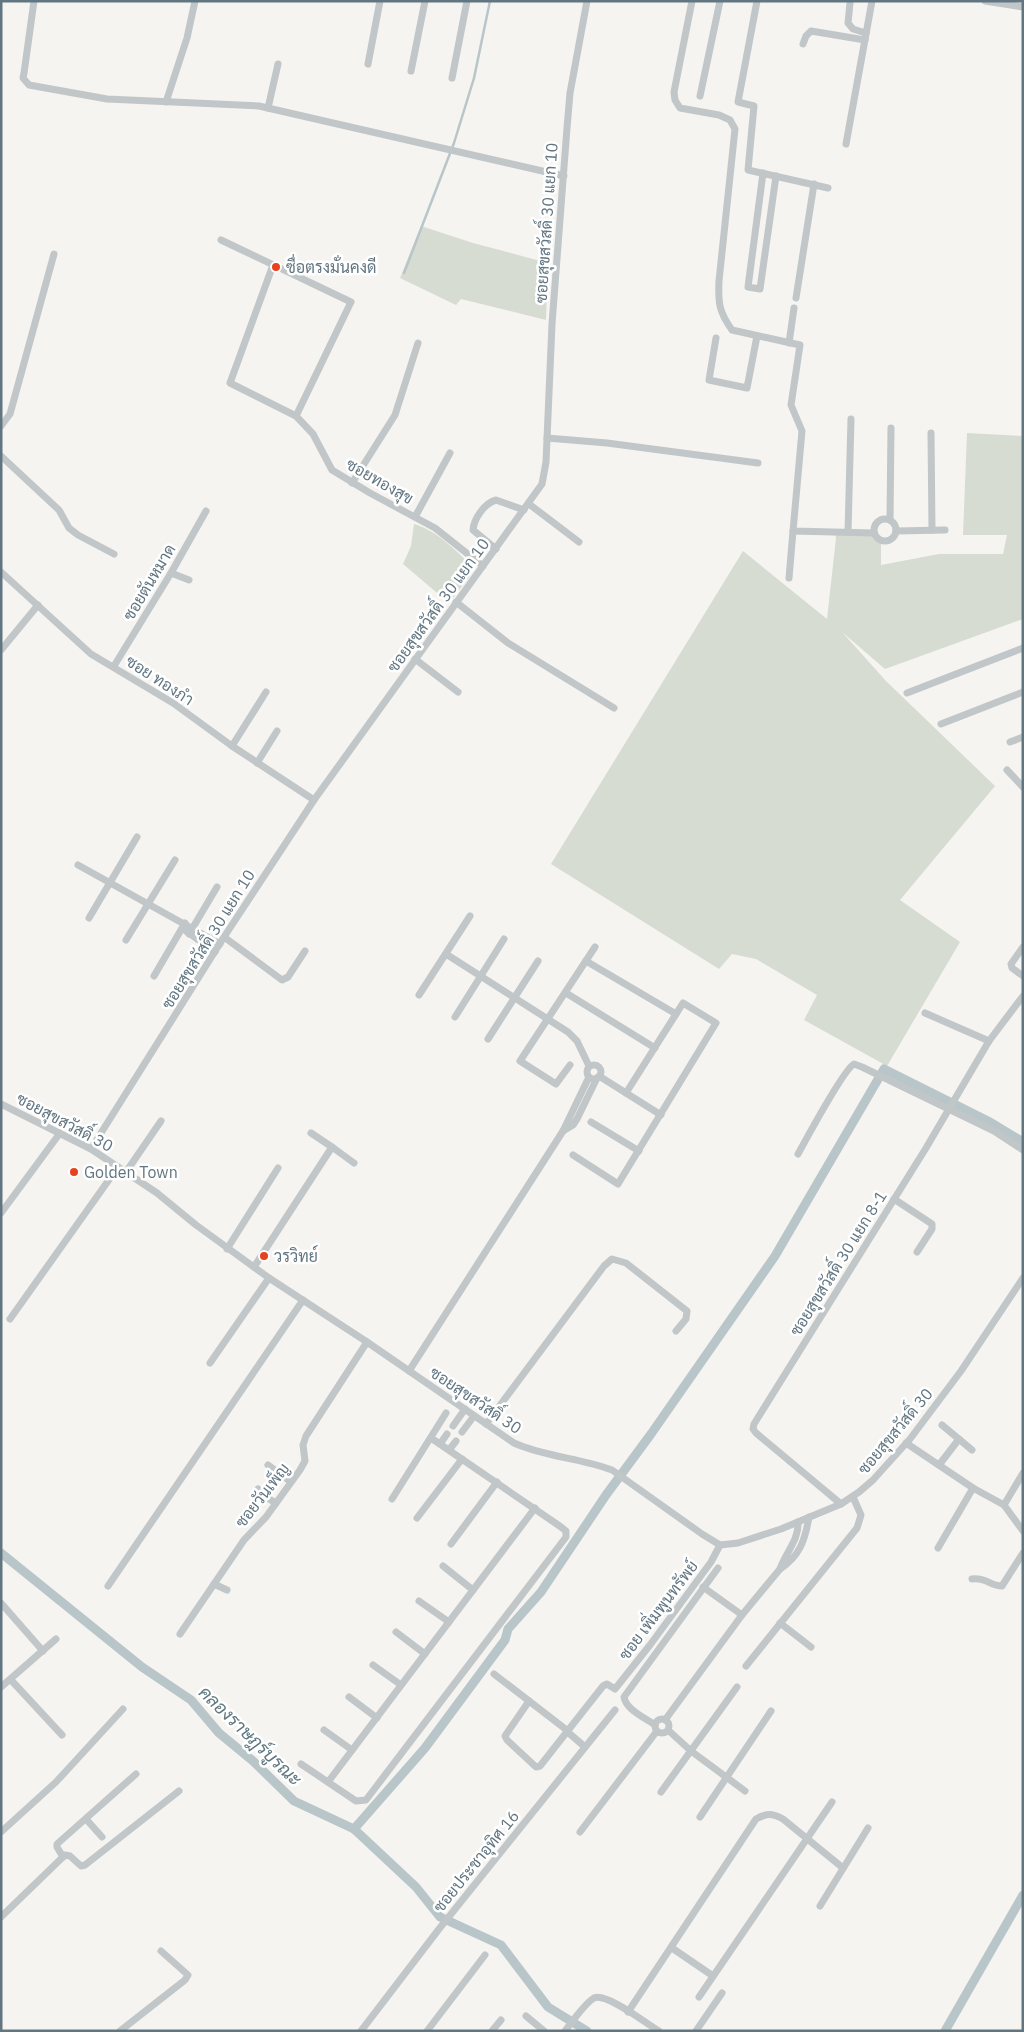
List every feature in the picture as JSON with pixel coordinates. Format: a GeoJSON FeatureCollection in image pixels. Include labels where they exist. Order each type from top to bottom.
{"type":"FeatureCollection","features":[{"type":"Feature","properties":{"kind":"street"},"geometry":{"type":"LineString","coordinates":[[34,1],[24,73],[26,82],[29,85],[90,96],[166,102],[241,104],[268,108],[564,176]]}},
{"type":"Feature","properties":{"kind":"street"},"geometry":{"type":"LineString","coordinates":[[166,102],[186,38],[195,1]]}},
{"type":"Feature","properties":{"kind":"street"},"geometry":{"type":"LineString","coordinates":[[368,64],[380,1]]}},
{"type":"Feature","properties":{"kind":"street"},"geometry":{"type":"LineString","coordinates":[[410,71],[425,1]]}},
{"type":"Feature","properties":{"kind":"street"},"geometry":{"type":"LineString","coordinates":[[452,78],[467,1]]}},
{"type":"Feature","properties":{"kind":"street","name":"ซอยสุขสวัสดิ์ 30 แยก 10"},"geometry":{"type":"LineString","coordinates":[[91,1149],[222,941],[314,800],[539,488],[544,475],[547,438],[552,324],[570,93],[587,1]]}},
{"type":"Feature","properties":{"kind":"street"},"geometry":{"type":"LineString","coordinates":[[692,1],[674,92],[675,100],[680,108],[719,115],[730,120],[735,129],[718,302],[723,318],[732,330],[800,345],[791,406],[802,431],[789,578]]}},
{"type":"Feature","properties":{"kind":"street"},"geometry":{"type":"LineString","coordinates":[[700,96],[720,1]]}},
{"type":"Feature","properties":{"kind":"street"},"geometry":{"type":"LineString","coordinates":[[757,1],[738,102],[754,106],[748,170],[828,188]]}},
{"type":"Feature","properties":{"kind":"street"},"geometry":{"type":"LineString","coordinates":[[846,144],[872,1]]}},
{"type":"Feature","properties":{"kind":"street"},"geometry":{"type":"LineString","coordinates":[[985,1],[1023,7]]}},
{"type":"Feature","properties":{"kind":"street"},"geometry":{"type":"LineString","coordinates":[[850,3],[848,24],[866,36]]}},
{"type":"Feature","properties":{"kind":"street"},"geometry":{"type":"LineString","coordinates":[[803,44],[811,31],[866,36]]}},
{"type":"Feature","properties":{"kind":"street"},"geometry":{"type":"LineString","coordinates":[[268,108],[278,64]]}},
{"type":"Feature","properties":{"kind":"street"},"geometry":{"type":"LineString","coordinates":[[763,173],[748,286],[760,289],[776,176]]}},
{"type":"Feature","properties":{"kind":"street"},"geometry":{"type":"LineString","coordinates":[[796,298],[814,184]]}},
{"type":"Feature","properties":{"kind":"street"},"geometry":{"type":"LineString","coordinates":[[221,240],[351,302],[296,416]]}},
{"type":"Feature","properties":{"kind":"street"},"geometry":{"type":"LineString","coordinates":[[1,426],[10,414],[54,254]]}},
{"type":"Feature","properties":{"kind":"street","name":"ซอยทองสุข"},"geometry":{"type":"LineString","coordinates":[[273,265],[230,383],[296,416],[313,434],[326,462],[332,470],[450,539],[483,566]]}},
{"type":"Feature","properties":{"kind":"street"},"geometry":{"type":"LineString","coordinates":[[789,343],[794,308]]}},
{"type":"Feature","properties":{"kind":"street"},"geometry":{"type":"LineString","coordinates":[[716,338],[709,380],[748,388],[757,336]]}},
{"type":"Feature","properties":{"kind":"street"},"geometry":{"type":"LineString","coordinates":[[352,483],[395,415],[418,343]]}},
{"type":"Feature","properties":{"kind":"street"},"geometry":{"type":"LineString","coordinates":[[848,532],[851,419]]}},
{"type":"Feature","properties":{"kind":"street"},"geometry":{"type":"LineString","coordinates":[[890,520],[891,428]]}},
{"type":"Feature","properties":{"kind":"street"},"geometry":{"type":"LineString","coordinates":[[932,433],[932,530]]}},
{"type":"Feature","properties":{"kind":"street"},"geometry":{"type":"LineString","coordinates":[[547,438],[607,443],[758,464]]}},
{"type":"Feature","properties":{"kind":"street"},"geometry":{"type":"LineString","coordinates":[[415,517],[450,452]]}},
{"type":"Feature","properties":{"kind":"street"},"geometry":{"type":"LineString","coordinates":[[1,456],[59,510],[69,528],[78,535],[114,554]]}},
{"type":"Feature","properties":{"kind":"street"},"geometry":{"type":"LineString","coordinates":[[496,548],[473,530],[476,519],[493,500],[526,507],[579,542]]}},
{"type":"Feature","properties":{"kind":"street","name":"ซอยตันหมาด"},"geometry":{"type":"LineString","coordinates":[[114,666],[171,573],[206,511]]}},
{"type":"Feature","properties":{"kind":"street"},"geometry":{"type":"LineString","coordinates":[[882,519],[890,520],[895,524],[896,531],[893,538],[884,542],[877,539],[874,533],[876,522],[882,519]]}},
{"type":"Feature","properties":{"kind":"street"},"geometry":{"type":"LineString","coordinates":[[896,531],[946,530]]}},
{"type":"Feature","properties":{"kind":"street"},"geometry":{"type":"LineString","coordinates":[[794,531],[874,533]]}},
{"type":"Feature","properties":{"kind":"street","name":"ซอย ทองภํา"},"geometry":{"type":"LineString","coordinates":[[1,572],[83,648],[173,703],[256,763],[314,800]]}},
{"type":"Feature","properties":{"kind":"street"},"geometry":{"type":"LineString","coordinates":[[171,573],[189,580]]}},
{"type":"Feature","properties":{"kind":"street"},"geometry":{"type":"LineString","coordinates":[[456,602],[508,642],[570,683],[614,708]]}},
{"type":"Feature","properties":{"kind":"street"},"geometry":{"type":"LineString","coordinates":[[1,650],[38,605]]}},
{"type":"Feature","properties":{"kind":"street"},"geometry":{"type":"LineString","coordinates":[[907,694],[1023,648]]}},
{"type":"Feature","properties":{"kind":"street"},"geometry":{"type":"LineString","coordinates":[[415,659],[458,692]]}},
{"type":"Feature","properties":{"kind":"street"},"geometry":{"type":"LineString","coordinates":[[232,746],[266,692]]}},
{"type":"Feature","properties":{"kind":"street"},"geometry":{"type":"LineString","coordinates":[[941,724],[1023,692]]}},
{"type":"Feature","properties":{"kind":"street"},"geometry":{"type":"LineString","coordinates":[[256,763],[277,731]]}},
{"type":"Feature","properties":{"kind":"street"},"geometry":{"type":"LineString","coordinates":[[1010,742],[1023,737]]}},
{"type":"Feature","properties":{"kind":"street"},"geometry":{"type":"LineString","coordinates":[[1007,770],[1023,786]]}},
{"type":"Feature","properties":{"kind":"street"},"geometry":{"type":"LineString","coordinates":[[90,918],[137,837]]}},
{"type":"Feature","properties":{"kind":"street"},"geometry":{"type":"LineString","coordinates":[[126,940],[176,860]]}},
{"type":"Feature","properties":{"kind":"street"},"geometry":{"type":"LineString","coordinates":[[78,865],[182,924],[215,952]]}},
{"type":"Feature","properties":{"kind":"street"},"geometry":{"type":"LineString","coordinates":[[191,931],[218,887]]}},
{"type":"Feature","properties":{"kind":"street"},"geometry":{"type":"LineString","coordinates":[[419,995],[470,916]]}},
{"type":"Feature","properties":{"kind":"street"},"geometry":{"type":"LineString","coordinates":[[154,976],[182,924]]}},
{"type":"Feature","properties":{"kind":"street"},"geometry":{"type":"LineString","coordinates":[[191,931],[222,941],[282,980],[288,976],[305,951]]}},
{"type":"Feature","properties":{"kind":"street"},"geometry":{"type":"LineString","coordinates":[[455,1017],[504,939]]}},
{"type":"Feature","properties":{"kind":"street"},"geometry":{"type":"LineString","coordinates":[[570,1065],[556,1084],[520,1061],[596,946]]}},
{"type":"Feature","properties":{"kind":"street"},"geometry":{"type":"LineString","coordinates":[[1023,947],[1011,964],[1012,968],[1023,976]]}},
{"type":"Feature","properties":{"kind":"street"},"geometry":{"type":"LineString","coordinates":[[446,954],[574,1037],[589,1066],[587,1071],[661,1115]]}},
{"type":"Feature","properties":{"kind":"street"},"geometry":{"type":"LineString","coordinates":[[488,1039],[538,961]]}},
{"type":"Feature","properties":{"kind":"street"},"geometry":{"type":"LineString","coordinates":[[586,961],[676,1014]]}},
{"type":"Feature","properties":{"kind":"street"},"geometry":{"type":"LineString","coordinates":[[566,993],[655,1048]]}},
{"type":"Feature","properties":{"kind":"street","name":"ซอยสุขสวัสดิ์ 30 แยก 8-1"},"geometry":{"type":"LineString","coordinates":[[841,1504],[756,1434],[753,1429],[754,1424],[894,1199],[989,1041],[1023,996]]}},
{"type":"Feature","properties":{"kind":"street"},"geometry":{"type":"LineString","coordinates":[[573,1155],[618,1184],[716,1023],[683,1003],[626,1093]]}},
{"type":"Feature","properties":{"kind":"street"},"geometry":{"type":"LineString","coordinates":[[924,1013],[989,1041]]}},
{"type":"Feature","properties":{"kind":"street"},"geometry":{"type":"LineString","coordinates":[[798,1154],[851,1066],[859,1065],[890,1081],[952,1104],[1023,1150]]}},
{"type":"Feature","properties":{"kind":"street"},"geometry":{"type":"LineString","coordinates":[[409,1371],[563,1131],[573,1125],[577,1119],[595,1077],[601,1070],[598,1066],[589,1066]]}},
{"type":"Feature","properties":{"kind":"street","name":"ซอยสุขสวัสดิ์ 30"},"geometry":{"type":"LineString","coordinates":[[1,1104],[91,1149],[126,1172],[157,1193],[227,1249],[522,1447],[612,1470],[720,1545],[753,1538],[841,1504],[853,1497],[873,1480],[906,1443],[961,1372],[1023,1278]]}},
{"type":"Feature","properties":{"kind":"street"},"geometry":{"type":"LineString","coordinates":[[126,1172],[161,1121]]}},
{"type":"Feature","properties":{"kind":"street"},"geometry":{"type":"LineString","coordinates":[[591,1122],[639,1151]]}},
{"type":"Feature","properties":{"kind":"street"},"geometry":{"type":"LineString","coordinates":[[1,1213],[60,1133]]}},
{"type":"Feature","properties":{"kind":"street"},"geometry":{"type":"LineString","coordinates":[[311,1133],[354,1163]]}},
{"type":"Feature","properties":{"kind":"street"},"geometry":{"type":"LineString","coordinates":[[254,1267],[332,1147]]}},
{"type":"Feature","properties":{"kind":"street"},"geometry":{"type":"LineString","coordinates":[[10,1319],[118,1167]]}},
{"type":"Feature","properties":{"kind":"street"},"geometry":{"type":"LineString","coordinates":[[227,1249],[278,1168]]}},
{"type":"Feature","properties":{"kind":"street"},"geometry":{"type":"LineString","coordinates":[[894,1199],[932,1224],[932,1229],[917,1252]]}},
{"type":"Feature","properties":{"kind":"street"},"geometry":{"type":"LineString","coordinates":[[486,1424],[604,1266],[612,1259],[626,1263],[687,1311],[686,1319],[676,1331]]}},
{"type":"Feature","properties":{"kind":"street"},"geometry":{"type":"LineString","coordinates":[[210,1363],[269,1278]]}},
{"type":"Feature","properties":{"kind":"street"},"geometry":{"type":"LineString","coordinates":[[108,1586],[302,1300]]}},
{"type":"Feature","properties":{"kind":"street","name":"ซอยวันเพ็ญ"},"geometry":{"type":"LineString","coordinates":[[180,1634],[244,1540],[262,1522],[305,1461],[303,1445],[306,1436],[367,1342]]}},
{"type":"Feature","properties":{"kind":"street"},"geometry":{"type":"LineString","coordinates":[[454,1426],[465,1409]]}},
{"type":"Feature","properties":{"kind":"street"},"geometry":{"type":"LineString","coordinates":[[392,1499],[446,1413]]}},
{"type":"Feature","properties":{"kind":"street"},"geometry":{"type":"LineString","coordinates":[[462,1432],[474,1416]]}},
{"type":"Feature","properties":{"kind":"street"},"geometry":{"type":"LineString","coordinates":[[942,1425],[972,1450]]}},
{"type":"Feature","properties":{"kind":"street"},"geometry":{"type":"LineString","coordinates":[[440,1444],[447,1434]]}},
{"type":"Feature","properties":{"kind":"street"},"geometry":{"type":"LineString","coordinates":[[301,1764],[356,1801],[366,1800],[566,1537],[566,1531],[535,1508],[431,1438]]}},
{"type":"Feature","properties":{"kind":"street"},"geometry":{"type":"LineString","coordinates":[[939,1466],[959,1439]]}},
{"type":"Feature","properties":{"kind":"street"},"geometry":{"type":"LineString","coordinates":[[449,1450],[456,1441]]}},
{"type":"Feature","properties":{"kind":"street"},"geometry":{"type":"LineString","coordinates":[[906,1443],[973,1488],[1004,1505],[1023,1531]]}},
{"type":"Feature","properties":{"kind":"street"},"geometry":{"type":"LineString","coordinates":[[417,1518],[462,1459]]}},
{"type":"Feature","properties":{"kind":"street"},"geometry":{"type":"LineString","coordinates":[[268,1465],[291,1482]]}},
{"type":"Feature","properties":{"kind":"street"},"geometry":{"type":"LineString","coordinates":[[1004,1505],[1023,1473]]}},
{"type":"Feature","properties":{"kind":"street"},"geometry":{"type":"LineString","coordinates":[[451,1544],[497,1482]]}},
{"type":"Feature","properties":{"kind":"street"},"geometry":{"type":"LineString","coordinates":[[938,1548],[973,1488]]}},
{"type":"Feature","properties":{"kind":"street"},"geometry":{"type":"LineString","coordinates":[[258,1489],[264,1496],[276,1503]]}},
{"type":"Feature","properties":{"kind":"street"},"geometry":{"type":"LineString","coordinates":[[746,1666],[857,1528],[861,1515],[853,1497]]}},
{"type":"Feature","properties":{"kind":"street"},"geometry":{"type":"LineString","coordinates":[[328,1782],[535,1508]]}},
{"type":"Feature","properties":{"kind":"street"},"geometry":{"type":"LineString","coordinates":[[780,1569],[792,1562],[802,1546],[809,1517]]}},
{"type":"Feature","properties":{"kind":"street"},"geometry":{"type":"LineString","coordinates":[[665,1720],[742,1616],[780,1569],[785,1556],[797,1536],[798,1522]]}},
{"type":"Feature","properties":{"kind":"street","name":"ซอย เพิ่มพูนทรัพย์"},"geometry":{"type":"LineString","coordinates":[[569,1732],[603,1686],[607,1684],[615,1689],[711,1562],[720,1545]]}},
{"type":"Feature","properties":{"kind":"street"},"geometry":{"type":"LineString","coordinates":[[972,1579],[981,1578],[996,1586],[1002,1586],[1023,1553]]}},
{"type":"Feature","properties":{"kind":"street"},"geometry":{"type":"LineString","coordinates":[[443,1566],[473,1590]]}},
{"type":"Feature","properties":{"kind":"street"},"geometry":{"type":"LineString","coordinates":[[668,1730],[663,1733],[656,1728],[629,1706],[625,1702],[624,1697],[718,1568]]}},
{"type":"Feature","properties":{"kind":"street"},"geometry":{"type":"LineString","coordinates":[[214,1584],[227,1590]]}},
{"type":"Feature","properties":{"kind":"street"},"geometry":{"type":"LineString","coordinates":[[703,1587],[742,1616]]}},
{"type":"Feature","properties":{"kind":"street"},"geometry":{"type":"LineString","coordinates":[[419,1601],[449,1622]]}},
{"type":"Feature","properties":{"kind":"street"},"geometry":{"type":"LineString","coordinates":[[1,1603],[43,1651]]}},
{"type":"Feature","properties":{"kind":"street"},"geometry":{"type":"LineString","coordinates":[[780,1623],[811,1647]]}},
{"type":"Feature","properties":{"kind":"street"},"geometry":{"type":"LineString","coordinates":[[396,1632],[425,1654]]}},
{"type":"Feature","properties":{"kind":"street"},"geometry":{"type":"LineString","coordinates":[[1,1687],[56,1639]]}},
{"type":"Feature","properties":{"kind":"street"},"geometry":{"type":"LineString","coordinates":[[373,1665],[401,1685]]}},
{"type":"Feature","properties":{"kind":"street"},"geometry":{"type":"LineString","coordinates":[[494,1674],[569,1732],[585,1747]]}},
{"type":"Feature","properties":{"kind":"street"},"geometry":{"type":"LineString","coordinates":[[11,1680],[62,1734]]}},
{"type":"Feature","properties":{"kind":"street"},"geometry":{"type":"LineString","coordinates":[[662,1792],[737,1687]]}},
{"type":"Feature","properties":{"kind":"street"},"geometry":{"type":"LineString","coordinates":[[349,1697],[377,1718]]}},
{"type":"Feature","properties":{"kind":"street"},"geometry":{"type":"LineString","coordinates":[[530,1701],[506,1736],[507,1740],[534,1766],[540,1766],[569,1732]]}},
{"type":"Feature","properties":{"kind":"street"},"geometry":{"type":"LineString","coordinates":[[1,1832],[56,1782],[123,1709]]}},
{"type":"Feature","properties":{"kind":"street","name":"ซอยประชาอุทิศ 16"},"geometry":{"type":"LineString","coordinates":[[361,2031],[615,1710]]}},
{"type":"Feature","properties":{"kind":"street"},"geometry":{"type":"LineString","coordinates":[[700,1817],[771,1711]]}},
{"type":"Feature","properties":{"kind":"street"},"geometry":{"type":"LineString","coordinates":[[580,1832],[656,1728],[659,1720],[665,1720]]}},
{"type":"Feature","properties":{"kind":"street"},"geometry":{"type":"LineString","coordinates":[[665,1720],[668,1724],[668,1730],[691,1751],[745,1791]]}},
{"type":"Feature","properties":{"kind":"street"},"geometry":{"type":"LineString","coordinates":[[324,1730],[352,1750]]}},
{"type":"Feature","properties":{"kind":"street"},"geometry":{"type":"LineString","coordinates":[[63,1857],[57,1844],[136,1774]]}},
{"type":"Feature","properties":{"kind":"street"},"geometry":{"type":"LineString","coordinates":[[1,1917],[63,1857],[66,1855],[70,1856],[81,1866],[85,1865],[178,1791]]}},
{"type":"Feature","properties":{"kind":"street"},"geometry":{"type":"LineString","coordinates":[[699,1998],[832,1802]]}},
{"type":"Feature","properties":{"kind":"street"},"geometry":{"type":"LineString","coordinates":[[628,2012],[756,1819],[766,1814],[774,1814],[783,1819],[806,1840],[843,1868]]}},
{"type":"Feature","properties":{"kind":"street"},"geometry":{"type":"LineString","coordinates":[[86,1819],[102,1837]]}},
{"type":"Feature","properties":{"kind":"street"},"geometry":{"type":"LineString","coordinates":[[820,1906],[868,1828]]}},
{"type":"Feature","properties":{"kind":"street"},"geometry":{"type":"LineString","coordinates":[[672,1948],[713,1976]]}},
{"type":"Feature","properties":{"kind":"street"},"geometry":{"type":"LineString","coordinates":[[125,2029],[185,1980],[188,1975],[161,1951]]}},
{"type":"Feature","properties":{"kind":"street"},"geometry":{"type":"LineString","coordinates":[[428,2031],[485,1955]]}},
{"type":"Feature","properties":{"kind":"street"},"geometry":{"type":"LineString","coordinates":[[696,2031],[722,1993]]}},
{"type":"Feature","properties":{"kind":"street"},"geometry":{"type":"LineString","coordinates":[[568,2028],[594,1998],[602,1997],[611,2000],[659,2031]]}},
{"type":"Feature","properties":{"kind":"street"},"geometry":{"type":"LineString","coordinates":[[526,2016],[544,2031]]}},
{"type":"Feature","properties":{"kind":"street"},"geometry":{"type":"LineString","coordinates":[[492,2031],[501,2020]]}},
{"type":"Feature","properties":{"kind":"shaded area"},"geometry":{"type":"Polygon","coordinates":[[[421,226],[473,243],[548,263],[546,320],[461,299],[456,305],[400,278],[421,226]]]}},
{"type":"Feature","properties":{"kind":"shaded area"},"geometry":{"type":"Polygon","coordinates":[[[967,433],[1023,436],[1023,619],[885,669],[842,632],[886,681],[995,786],[900,900],[960,942],[887,1066],[804,1020],[817,995],[756,959],[732,954],[719,969],[551,864],[743,551],[827,619],[835,533],[871,535],[881,543],[881,565],[939,554],[1003,554],[1007,535],[963,535],[967,433]]]}},
{"type":"Feature","properties":{"kind":"shaded area"},"geometry":{"type":"Polygon","coordinates":[[[414,524],[439,536],[473,567],[470,576],[449,603],[403,564],[411,546],[414,524]]]}},
{"type":"Feature","properties":{"kind":"waterway"},"geometry":{"type":"LineString","coordinates":[[404,273],[454,143],[474,78],[490,1]]}},
{"type":"Feature","properties":{"kind":"waterway"},"geometry":{"type":"LineString","coordinates":[[354,1829],[425,1748],[505,1640],[508,1629],[541,1592],[606,1495],[651,1434],[775,1256],[884,1069],[990,1122],[1023,1142]]}},
{"type":"Feature","properties":{"kind":"waterway","name":"คลองราษฎร์บูรณะ"},"geometry":{"type":"LineString","coordinates":[[1,1553],[142,1667],[191,1700],[219,1733],[253,1761],[294,1801],[354,1829],[416,1887],[440,1917],[501,1945],[548,2007],[587,2031]]}},
{"type":"Feature","properties":{"kind":"waterway"},"geometry":{"type":"LineString","coordinates":[[945,2031],[1023,1895]]}},
{"type":"Feature","properties":{"kind":"place","name":"ซื่อตรงมั่นคงดี"},"geometry":{"type":"Point","coordinates":[276,267]}},
{"type":"Feature","properties":{"kind":"place","name":"Golden Town"},"geometry":{"type":"Point","coordinates":[74,1172]}},
{"type":"Feature","properties":{"kind":"place","name":"วรวิทย์"},"geometry":{"type":"Point","coordinates":[264,1256]}}]}
